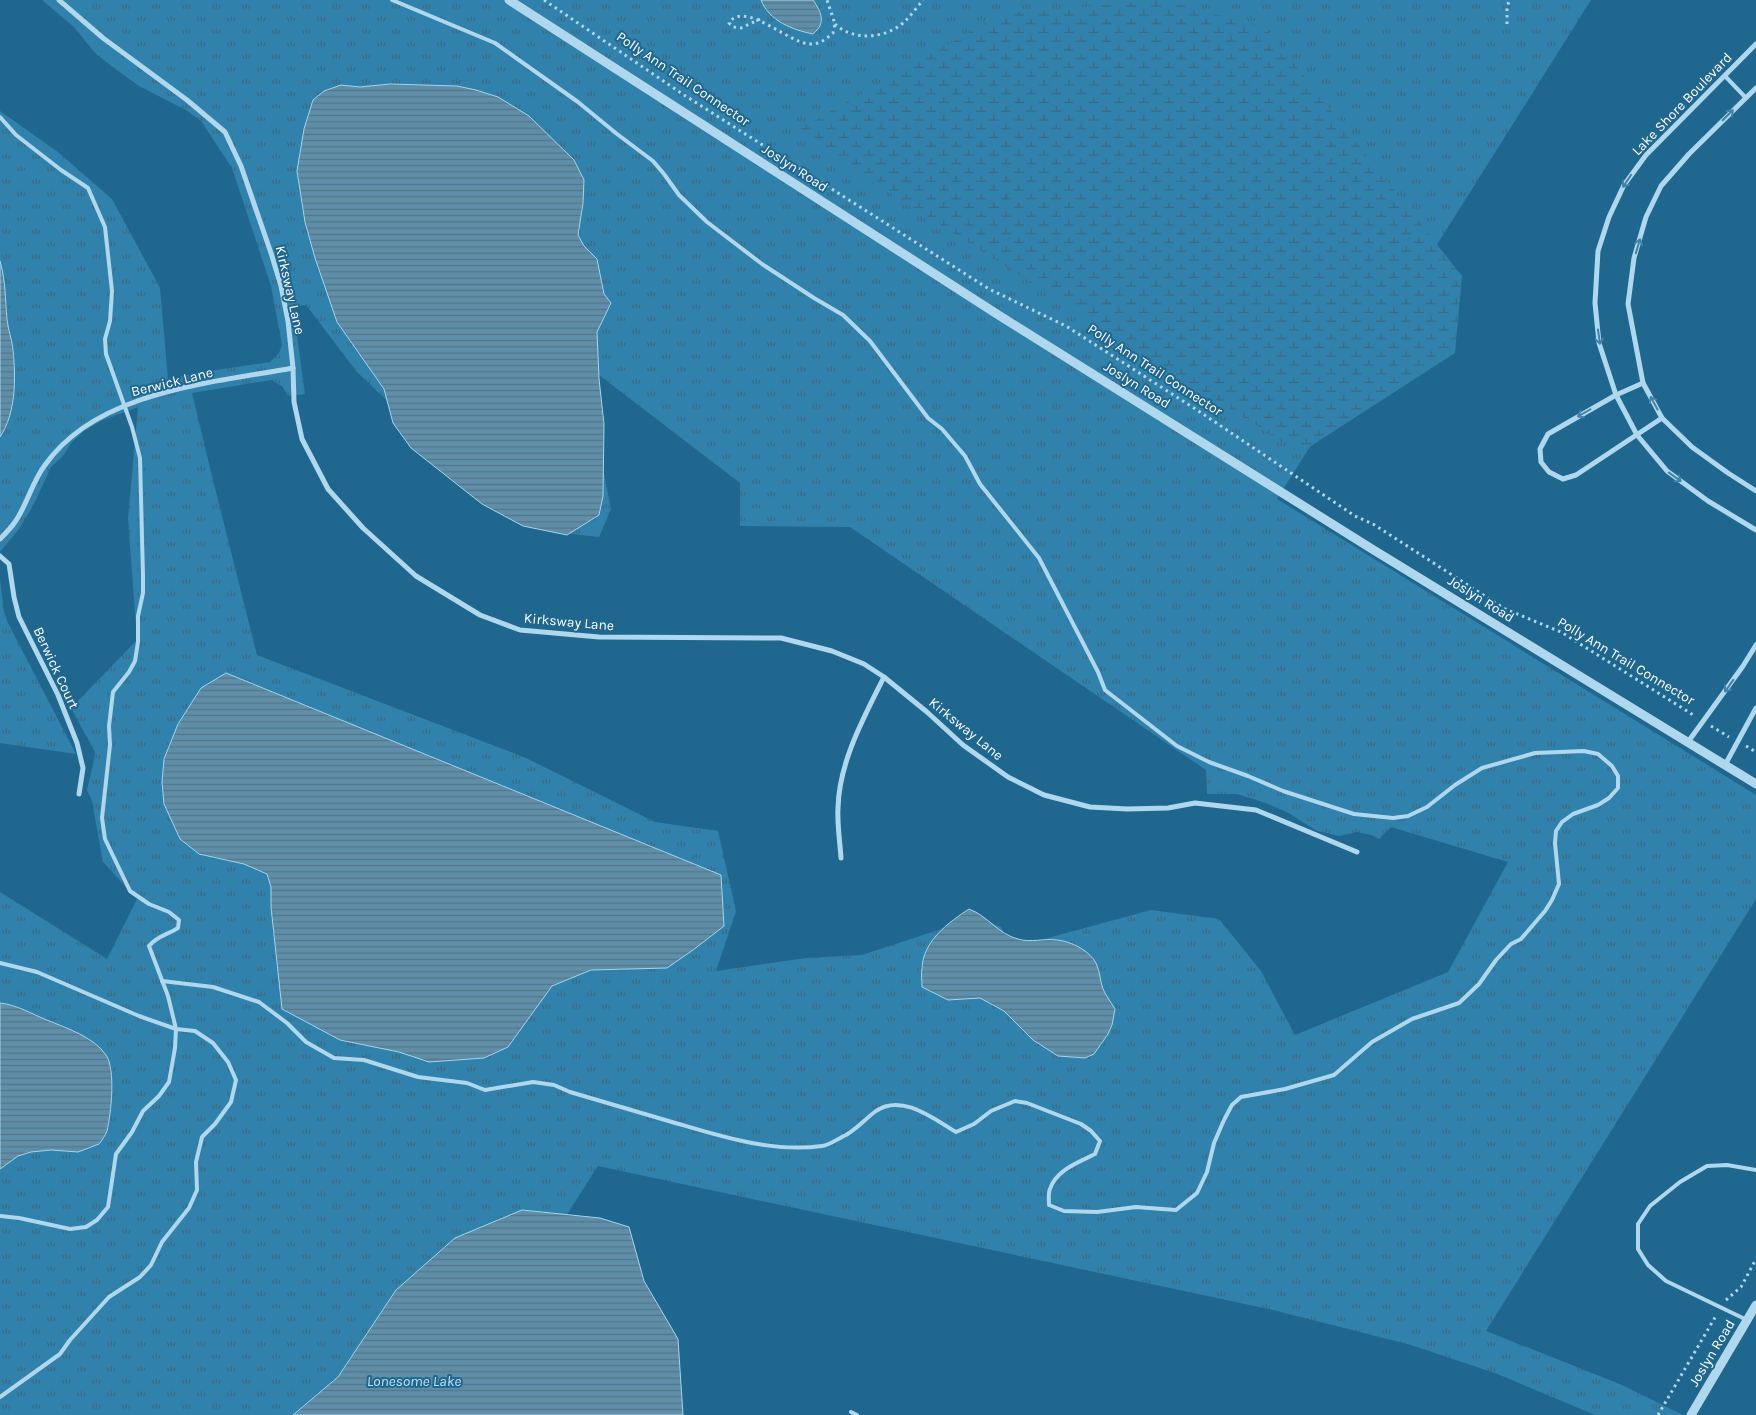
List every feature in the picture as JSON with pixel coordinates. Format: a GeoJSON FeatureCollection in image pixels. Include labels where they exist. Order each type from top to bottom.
{"type":"FeatureCollection","features":[{"type":"Feature","properties":{"kind":"street","name":"Kirksway Lane"},"geometry":{"type":"LineString","coordinates":[[60,0],[103,38],[187,100],[225,132],[241,166],[272,253],[288,321],[293,368],[294,402],[302,439],[328,489],[362,528],[416,576],[480,615],[520,630],[599,637],[781,638],[832,651],[864,664],[884,677],[927,712],[963,745],[1008,777],[1044,795],[1090,807],[1160,808],[1195,803],[1256,810],[1357,852]]}},
{"type":"Feature","properties":{"kind":"street","name":"Joslyn Road"},"geometry":{"type":"LineString","coordinates":[[509,0],[1000,316],[1372,549],[1756,784]]}},
{"type":"Feature","properties":{"kind":"street","name":"Lake Shore Boulevard"},"geometry":{"type":"LineString","coordinates":[[1756,44],[1646,155],[1624,185],[1609,217],[1598,251],[1595,303],[1600,343],[1616,395],[1637,436],[1667,471],[1708,501],[1756,530]]}},
{"type":"Feature","properties":{"kind":"street"},"geometry":{"type":"LineString","coordinates":[[1756,88],[1689,154],[1661,186],[1646,218],[1634,258],[1628,304],[1643,383],[1662,418],[1692,447],[1728,474],[1756,491]]}},
{"type":"Feature","properties":{"kind":"street","name":"Berwick Lane"},"geometry":{"type":"LineString","coordinates":[[0,539],[15,522],[44,465],[74,433],[112,411],[142,398],[293,368]]}},
{"type":"Feature","properties":{"kind":"street"},"geometry":{"type":"LineString","coordinates":[[1643,383],[1616,395],[1548,434],[1540,449],[1541,462],[1549,472],[1563,478],[1576,475],[1662,418]]}},
{"type":"Feature","properties":{"kind":"street","name":"Berwick Court"},"geometry":{"type":"LineString","coordinates":[[0,556],[10,564],[14,597],[19,617],[58,695],[77,742],[83,768],[79,794]]}},
{"type":"Feature","properties":{"kind":"street"},"geometry":{"type":"LineString","coordinates":[[1688,742],[1756,645]]}},
{"type":"Feature","properties":{"kind":"street"},"geometry":{"type":"LineString","coordinates":[[841,858],[838,807],[846,760],[884,677]]}},
{"type":"Feature","properties":{"kind":"street"},"geometry":{"type":"LineString","coordinates":[[1725,765],[1756,708]]}},
{"type":"Feature","properties":{"kind":"street","name":"Joslyn Road"},"geometry":{"type":"LineString","coordinates":[[1691,1415],[1756,1305]]}},
{"type":"Feature","properties":{"kind":"lane"},"geometry":{"type":"LineString","coordinates":[[162,981],[213,988],[259,1002],[306,1042],[334,1058],[364,1060],[418,1077],[467,1083],[485,1090],[533,1082],[554,1085],[570,1092],[708,1133],[734,1140],[766,1145],[825,1146],[856,1130],[878,1110],[896,1105],[920,1110],[956,1132],[974,1124],[991,1111],[1015,1101],[1027,1103],[1081,1124],[1091,1131],[1100,1142],[1095,1154],[1068,1168],[1055,1180],[1049,1189],[1049,1205],[1064,1211],[1096,1212],[1136,1207],[1176,1210],[1197,1193],[1207,1172],[1214,1143],[1224,1120],[1232,1105],[1241,1097],[1284,1089],[1334,1075],[1372,1042],[1412,1019],[1459,1003],[1479,984],[1496,960],[1511,944],[1521,939],[1552,900],[1559,884],[1555,843],[1556,831],[1562,822],[1573,814],[1598,805],[1609,798],[1618,788],[1618,776],[1612,766],[1598,754],[1584,752],[1535,753],[1482,768],[1455,784],[1427,807],[1408,816],[1393,818],[1354,814],[1318,803],[1209,762],[1177,746],[1105,690],[1039,558],[980,484],[965,456],[942,429],[928,418],[870,341],[843,315],[762,264],[707,222],[679,195],[653,161],[527,64],[495,43],[392,0]]}},
{"type":"Feature","properties":{"kind":"lane"},"geometry":{"type":"LineString","coordinates":[[1725,76],[1746,98]]}},
{"type":"Feature","properties":{"kind":"lane"},"geometry":{"type":"LineString","coordinates":[[0,118],[16,135],[61,170],[88,188],[105,227],[112,291],[106,354],[140,458],[143,592],[138,616],[138,642],[135,661],[113,692],[109,726],[110,746],[102,818],[105,839],[130,891],[149,904],[175,915],[179,920],[178,928],[156,938],[149,946],[162,981],[176,1029],[169,1082],[159,1096],[143,1111],[132,1132],[116,1154],[108,1207],[97,1220],[86,1227],[70,1229],[19,1218],[0,1216]]}},
{"type":"Feature","properties":{"kind":"lane"},"geometry":{"type":"LineString","coordinates":[[0,963],[37,972],[138,1016],[176,1029],[195,1031],[213,1043],[228,1062],[236,1080],[231,1102],[215,1124],[202,1137],[196,1162],[197,1190],[189,1208],[162,1242],[151,1265],[140,1277],[109,1297],[70,1340],[60,1354],[0,1397]]}},
{"type":"Feature","properties":{"kind":"lane"},"geometry":{"type":"LineString","coordinates":[[1747,1320],[1666,1281],[1648,1265],[1638,1249],[1638,1224],[1650,1206],[1680,1182],[1707,1166],[1727,1165],[1756,1170]]}},
{"type":"Feature","properties":{"kind":"lane"},"geometry":{"type":"LineString","coordinates":[[851,1412],[858,1415]]}},
{"type":"Feature","properties":{"kind":"path","name":"Polly Ann Trail Connector"},"geometry":{"type":"LineString","coordinates":[[544,0],[684,95],[989,289],[1066,326],[1197,410],[1355,516],[1374,524],[1505,610],[1561,632],[1756,752]]}},
{"type":"Feature","properties":{"kind":"path"},"geometry":{"type":"LineString","coordinates":[[827,0],[835,24],[833,33]]}},
{"type":"Feature","properties":{"kind":"path"},"geometry":{"type":"LineString","coordinates":[[760,18],[741,28],[733,27],[729,22],[739,13],[750,14],[760,18],[795,41],[810,44],[823,41],[833,33],[845,32],[862,36],[878,35],[892,30],[904,23],[923,0]]}},
{"type":"Feature","properties":{"kind":"path"},"geometry":{"type":"LineString","coordinates":[[1507,24],[1509,0]]}},
{"type":"Feature","properties":{"kind":"path"},"geometry":{"type":"LineString","coordinates":[[835,24],[845,32]]}},
{"type":"Feature","properties":{"kind":"path"},"geometry":{"type":"LineString","coordinates":[[1658,1415],[1727,1297],[1741,1287],[1756,1260]]}},
{"type":"Feature","properties":{"kind":"green space"},"geometry":{"type":"Polygon","coordinates":[[[42,0],[1591,0],[1277,499],[1756,795],[1756,899],[1486,1331],[1622,1385],[1683,1415],[1595,1415],[1495,1373],[1411,1345],[1273,1310],[598,1166],[539,1258],[616,1415],[0,1415],[0,892],[107,959],[137,899],[103,862],[92,801],[87,790],[95,752],[71,708],[137,640],[128,518],[138,407],[101,421],[84,431],[71,443],[63,456],[51,467],[33,506],[19,529],[0,552],[0,111],[58,152],[112,199],[160,288],[168,379],[270,362],[279,353],[282,345],[271,286],[232,168],[201,121],[186,110],[139,86],[114,68],[95,53],[74,27],[42,0]],[[306,305],[293,307],[305,394],[288,396],[282,386],[271,380],[192,393],[257,655],[526,758],[655,822],[718,831],[736,911],[716,971],[806,958],[862,955],[978,917],[1001,927],[1011,948],[1151,910],[1219,919],[1261,971],[1295,1035],[1448,972],[1508,862],[1391,827],[1379,839],[1357,832],[1339,836],[1317,831],[1287,812],[1263,802],[1237,794],[1207,794],[1206,770],[850,527],[740,526],[740,483],[582,362],[611,509],[599,537],[553,532],[420,432],[357,372],[306,305]]]}},
{"type":"Feature","properties":{"kind":"green space"},"geometry":{"type":"Polygon","coordinates":[[[1162,0],[1265,27],[1462,276],[1455,353],[1300,453],[794,132],[1001,14],[1162,0]]]}},
{"type":"Feature","properties":{"kind":"green space"},"geometry":{"type":"Polygon","coordinates":[[[0,579],[4,612],[8,623],[76,754],[0,743],[0,579]]]}},
{"type":"Feature","properties":{"kind":"water"},"geometry":{"type":"Polygon","coordinates":[[[761,0],[813,0],[819,9],[820,26],[813,34],[790,27],[770,14],[761,0]]]}},
{"type":"Feature","properties":{"kind":"water"},"geometry":{"type":"Polygon","coordinates":[[[390,84],[457,86],[498,97],[529,116],[574,160],[584,180],[583,203],[578,235],[584,246],[597,259],[604,294],[611,303],[597,332],[599,379],[604,424],[603,496],[599,515],[567,535],[523,526],[482,504],[411,448],[393,423],[384,389],[337,322],[305,222],[297,171],[304,129],[313,100],[324,91],[341,85],[360,87],[390,84]]]}},
{"type":"Feature","properties":{"kind":"water"},"geometry":{"type":"Polygon","coordinates":[[[0,261],[12,346],[14,395],[9,417],[0,437],[0,261]]]}},
{"type":"Feature","properties":{"kind":"water"},"geometry":{"type":"Polygon","coordinates":[[[226,673],[721,875],[724,926],[667,968],[591,970],[552,986],[508,1047],[484,1058],[429,1062],[399,1052],[340,1040],[282,1009],[271,907],[271,887],[267,874],[244,864],[199,854],[180,839],[164,804],[162,782],[164,759],[178,724],[201,688],[226,673]]]}},
{"type":"Feature","properties":{"kind":"water"},"geometry":{"type":"Polygon","coordinates":[[[969,909],[1011,937],[1033,941],[1052,940],[1068,942],[1084,950],[1093,958],[1103,989],[1115,1009],[1108,1034],[1094,1054],[1085,1058],[1058,1056],[1033,1040],[1004,1011],[980,998],[948,1000],[922,987],[923,958],[927,949],[938,933],[969,909]]]}},
{"type":"Feature","properties":{"kind":"water"},"geometry":{"type":"Polygon","coordinates":[[[0,1003],[19,1008],[79,1034],[94,1043],[106,1055],[111,1070],[111,1103],[107,1131],[99,1144],[78,1152],[51,1150],[31,1152],[18,1156],[0,1169],[0,1003]]]}},
{"type":"Feature","properties":{"kind":"water","name":"Lonesome Lake"},"geometry":{"type":"Polygon","coordinates":[[[522,1210],[600,1218],[629,1227],[644,1281],[678,1339],[683,1415],[293,1415],[338,1377],[396,1290],[455,1238],[522,1210]]]}}]}
